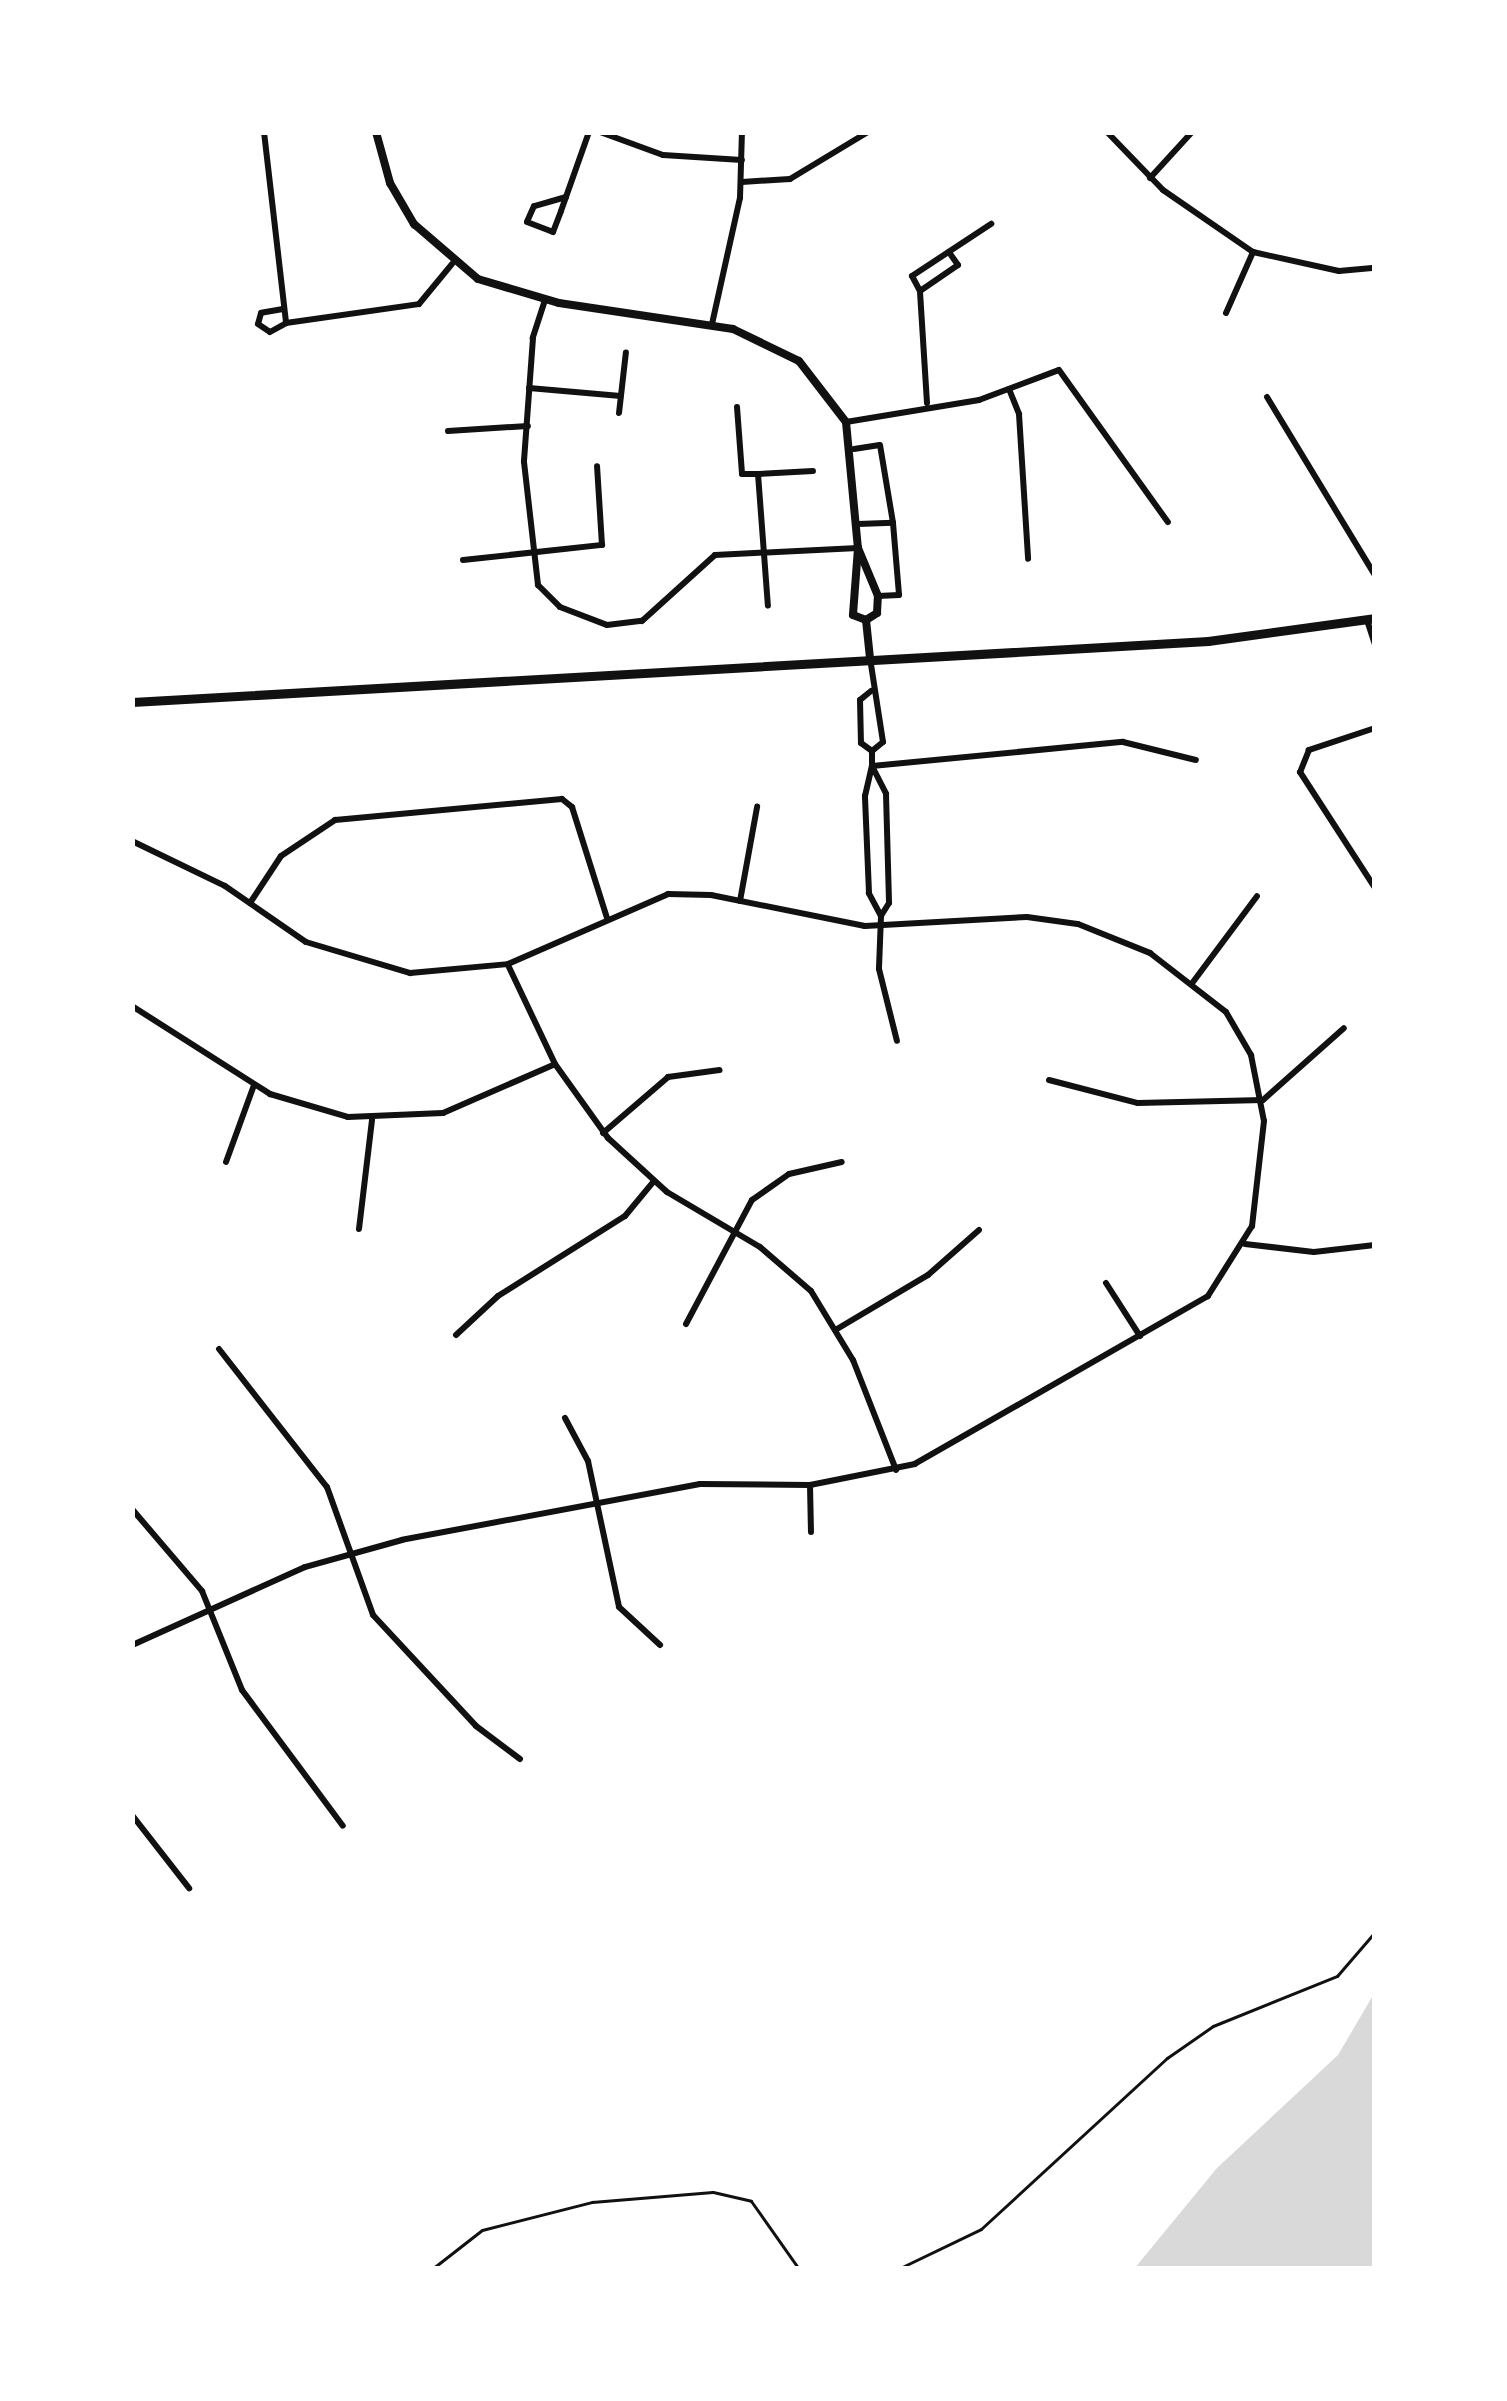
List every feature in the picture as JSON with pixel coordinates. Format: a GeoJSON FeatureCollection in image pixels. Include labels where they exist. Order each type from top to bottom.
{"type":"FeatureCollection","features":[{"type":"Feature","properties":{"kind":"main road"},"geometry":{"type":"LineString","coordinates":[[132,702],[1208,640],[1371,619]]}},
{"type":"Feature","properties":{"kind":"street"},"geometry":{"type":"LineString","coordinates":[[264,132],[286,323]]}},
{"type":"Feature","properties":{"kind":"street"},"geometry":{"type":"LineString","coordinates":[[376,132],[397,196],[452,263],[545,300],[712,324],[781,347],[824,386],[846,422],[854,449],[858,548],[853,615],[866,620]]}},
{"type":"Feature","properties":{"kind":"street"},"geometry":{"type":"LineString","coordinates":[[566,197],[534,206],[527,223],[553,232],[566,197],[589,132]]}},
{"type":"Feature","properties":{"kind":"street"},"geometry":{"type":"LineString","coordinates":[[600,132],[663,155],[742,160]]}},
{"type":"Feature","properties":{"kind":"street"},"geometry":{"type":"LineString","coordinates":[[712,324],[742,182],[742,132]]}},
{"type":"Feature","properties":{"kind":"street"},"geometry":{"type":"LineString","coordinates":[[742,182],[790,179],[868,132]]}},
{"type":"Feature","properties":{"kind":"street"},"geometry":{"type":"LineString","coordinates":[[1107,132],[1150,178],[1253,252],[1339,271],[1375,268]]}},
{"type":"Feature","properties":{"kind":"street"},"geometry":{"type":"LineString","coordinates":[[1150,178],[1192,132]]}},
{"type":"Feature","properties":{"kind":"street"},"geometry":{"type":"LineString","coordinates":[[927,403],[920,291],[912,276],[991,224]]}},
{"type":"Feature","properties":{"kind":"street"},"geometry":{"type":"LineString","coordinates":[[920,291],[958,265],[949,252]]}},
{"type":"Feature","properties":{"kind":"street"},"geometry":{"type":"LineString","coordinates":[[1226,314],[1253,252]]}},
{"type":"Feature","properties":{"kind":"street"},"geometry":{"type":"LineString","coordinates":[[283,309],[261,313],[258,324],[270,332],[286,323],[419,304],[452,263]]}},
{"type":"Feature","properties":{"kind":"street"},"geometry":{"type":"LineString","coordinates":[[545,300],[529,388],[530,551],[538,585],[560,607],[607,625],[642,621],[715,555],[858,548]]}},
{"type":"Feature","properties":{"kind":"street"},"geometry":{"type":"LineString","coordinates":[[619,413],[626,352]]}},
{"type":"Feature","properties":{"kind":"street"},"geometry":{"type":"LineString","coordinates":[[846,422],[1009,389],[1059,370],[1068,374],[1168,522]]}},
{"type":"Feature","properties":{"kind":"street"},"geometry":{"type":"LineString","coordinates":[[529,388],[621,396]]}},
{"type":"Feature","properties":{"kind":"street"},"geometry":{"type":"LineString","coordinates":[[1009,389],[1019,414],[1028,560]]}},
{"type":"Feature","properties":{"kind":"street"},"geometry":{"type":"LineString","coordinates":[[1267,397],[1375,575]]}},
{"type":"Feature","properties":{"kind":"street"},"geometry":{"type":"LineString","coordinates":[[737,407],[742,474],[813,471]]}},
{"type":"Feature","properties":{"kind":"street"},"geometry":{"type":"LineString","coordinates":[[448,431],[528,426]]}},
{"type":"Feature","properties":{"kind":"street"},"geometry":{"type":"LineString","coordinates":[[854,449],[880,445],[893,523],[898,595],[878,596]]}},
{"type":"Feature","properties":{"kind":"street"},"geometry":{"type":"LineString","coordinates":[[463,560],[602,545],[596,466]]}},
{"type":"Feature","properties":{"kind":"street"},"geometry":{"type":"LineString","coordinates":[[758,474],[768,606]]}},
{"type":"Feature","properties":{"kind":"street"},"geometry":{"type":"LineString","coordinates":[[858,524],[893,523]]}},
{"type":"Feature","properties":{"kind":"street"},"geometry":{"type":"LineString","coordinates":[[858,548],[878,596],[877,613],[866,620]]}},
{"type":"Feature","properties":{"kind":"street"},"geometry":{"type":"LineString","coordinates":[[1371,619],[1375,645]]}},
{"type":"Feature","properties":{"kind":"street"},"geometry":{"type":"LineString","coordinates":[[866,620],[871,691]]}},
{"type":"Feature","properties":{"kind":"street"},"geometry":{"type":"LineString","coordinates":[[871,691],[881,696],[883,742],[872,751]]}},
{"type":"Feature","properties":{"kind":"street"},"geometry":{"type":"LineString","coordinates":[[871,691],[860,700],[861,742],[872,751]]}},
{"type":"Feature","properties":{"kind":"street"},"geometry":{"type":"LineString","coordinates":[[1375,728],[1310,750],[1300,772],[1375,889]]}},
{"type":"Feature","properties":{"kind":"street"},"geometry":{"type":"LineString","coordinates":[[872,766],[1124,742],[1196,760]]}},
{"type":"Feature","properties":{"kind":"street"},"geometry":{"type":"LineString","coordinates":[[872,751],[865,796],[869,893],[880,916],[881,988],[897,1041]]}},
{"type":"Feature","properties":{"kind":"street"},"geometry":{"type":"LineString","coordinates":[[872,766],[886,794],[889,903],[880,916]]}},
{"type":"Feature","properties":{"kind":"street"},"geometry":{"type":"LineString","coordinates":[[250,902],[281,856],[335,820],[562,799],[572,808],[607,918]]}},
{"type":"Feature","properties":{"kind":"street"},"geometry":{"type":"LineString","coordinates":[[740,901],[757,807]]}},
{"type":"Feature","properties":{"kind":"street"},"geometry":{"type":"LineString","coordinates":[[132,841],[250,902],[306,942],[388,970],[455,973],[508,964],[668,894],[740,901],[881,926],[1027,917],[1078,923],[1126,940],[1192,982],[1238,1029],[1263,1100],[1261,1185],[1245,1244],[1208,1296],[896,1470],[810,1485],[737,1479],[353,1551],[132,1645]]}},
{"type":"Feature","properties":{"kind":"street"},"geometry":{"type":"LineString","coordinates":[[1192,982],[1257,896]]}},
{"type":"Feature","properties":{"kind":"street"},"geometry":{"type":"LineString","coordinates":[[508,964],[555,1064],[603,1133],[654,1181],[795,1275],[837,1329],[896,1470]]}},
{"type":"Feature","properties":{"kind":"street"},"geometry":{"type":"LineString","coordinates":[[132,1006],[254,1085],[321,1112],[372,1120],[469,1106],[555,1064]]}},
{"type":"Feature","properties":{"kind":"street"},"geometry":{"type":"LineString","coordinates":[[1049,1080],[1138,1103],[1263,1100],[1343,1028]]}},
{"type":"Feature","properties":{"kind":"street"},"geometry":{"type":"LineString","coordinates":[[603,1133],[668,1077],[720,1070]]}},
{"type":"Feature","properties":{"kind":"street"},"geometry":{"type":"LineString","coordinates":[[226,1162],[254,1085]]}},
{"type":"Feature","properties":{"kind":"street"},"geometry":{"type":"LineString","coordinates":[[359,1229],[372,1120]]}},
{"type":"Feature","properties":{"kind":"street"},"geometry":{"type":"LineString","coordinates":[[686,1324],[728,1233],[779,1179],[842,1162]]}},
{"type":"Feature","properties":{"kind":"street"},"geometry":{"type":"LineString","coordinates":[[456,1335],[498,1296],[625,1216],[654,1181]]}},
{"type":"Feature","properties":{"kind":"street"},"geometry":{"type":"LineString","coordinates":[[837,1329],[928,1275],[979,1230]]}},
{"type":"Feature","properties":{"kind":"street"},"geometry":{"type":"LineString","coordinates":[[1245,1244],[1314,1252],[1375,1245]]}},
{"type":"Feature","properties":{"kind":"street"},"geometry":{"type":"LineString","coordinates":[[1106,1283],[1140,1336]]}},
{"type":"Feature","properties":{"kind":"street"},"geometry":{"type":"LineString","coordinates":[[218,1349],[316,1469],[353,1551],[354,1577],[373,1615],[476,1726],[520,1759]]}},
{"type":"Feature","properties":{"kind":"street"},"geometry":{"type":"LineString","coordinates":[[565,1418],[588,1461],[619,1606],[660,1645]]}},
{"type":"Feature","properties":{"kind":"street"},"geometry":{"type":"LineString","coordinates":[[810,1485],[811,1532]]}},
{"type":"Feature","properties":{"kind":"street"},"geometry":{"type":"LineString","coordinates":[[132,1509],[210,1610],[242,1690],[344,1826]]}},
{"type":"Feature","properties":{"kind":"street"},"geometry":{"type":"LineString","coordinates":[[132,1815],[189,1888]]}},
{"type":"Feature","properties":{"kind":"path"},"geometry":{"type":"LineString","coordinates":[[898,2269],[981,2229],[1167,2057],[1213,2026],[1337,1976],[1375,1932]]}},
{"type":"Feature","properties":{"kind":"path"},"geometry":{"type":"LineString","coordinates":[[432,2269],[482,2230],[592,2202],[713,2192],[751,2201],[799,2269]]}},
{"type":"Feature","properties":{"kind":"shaded area"},"geometry":{"type":"Polygon","coordinates":[[[1375,1992],[1375,2269],[1134,2269],[1217,2168],[1338,2055],[1375,1992]]]}}]}
